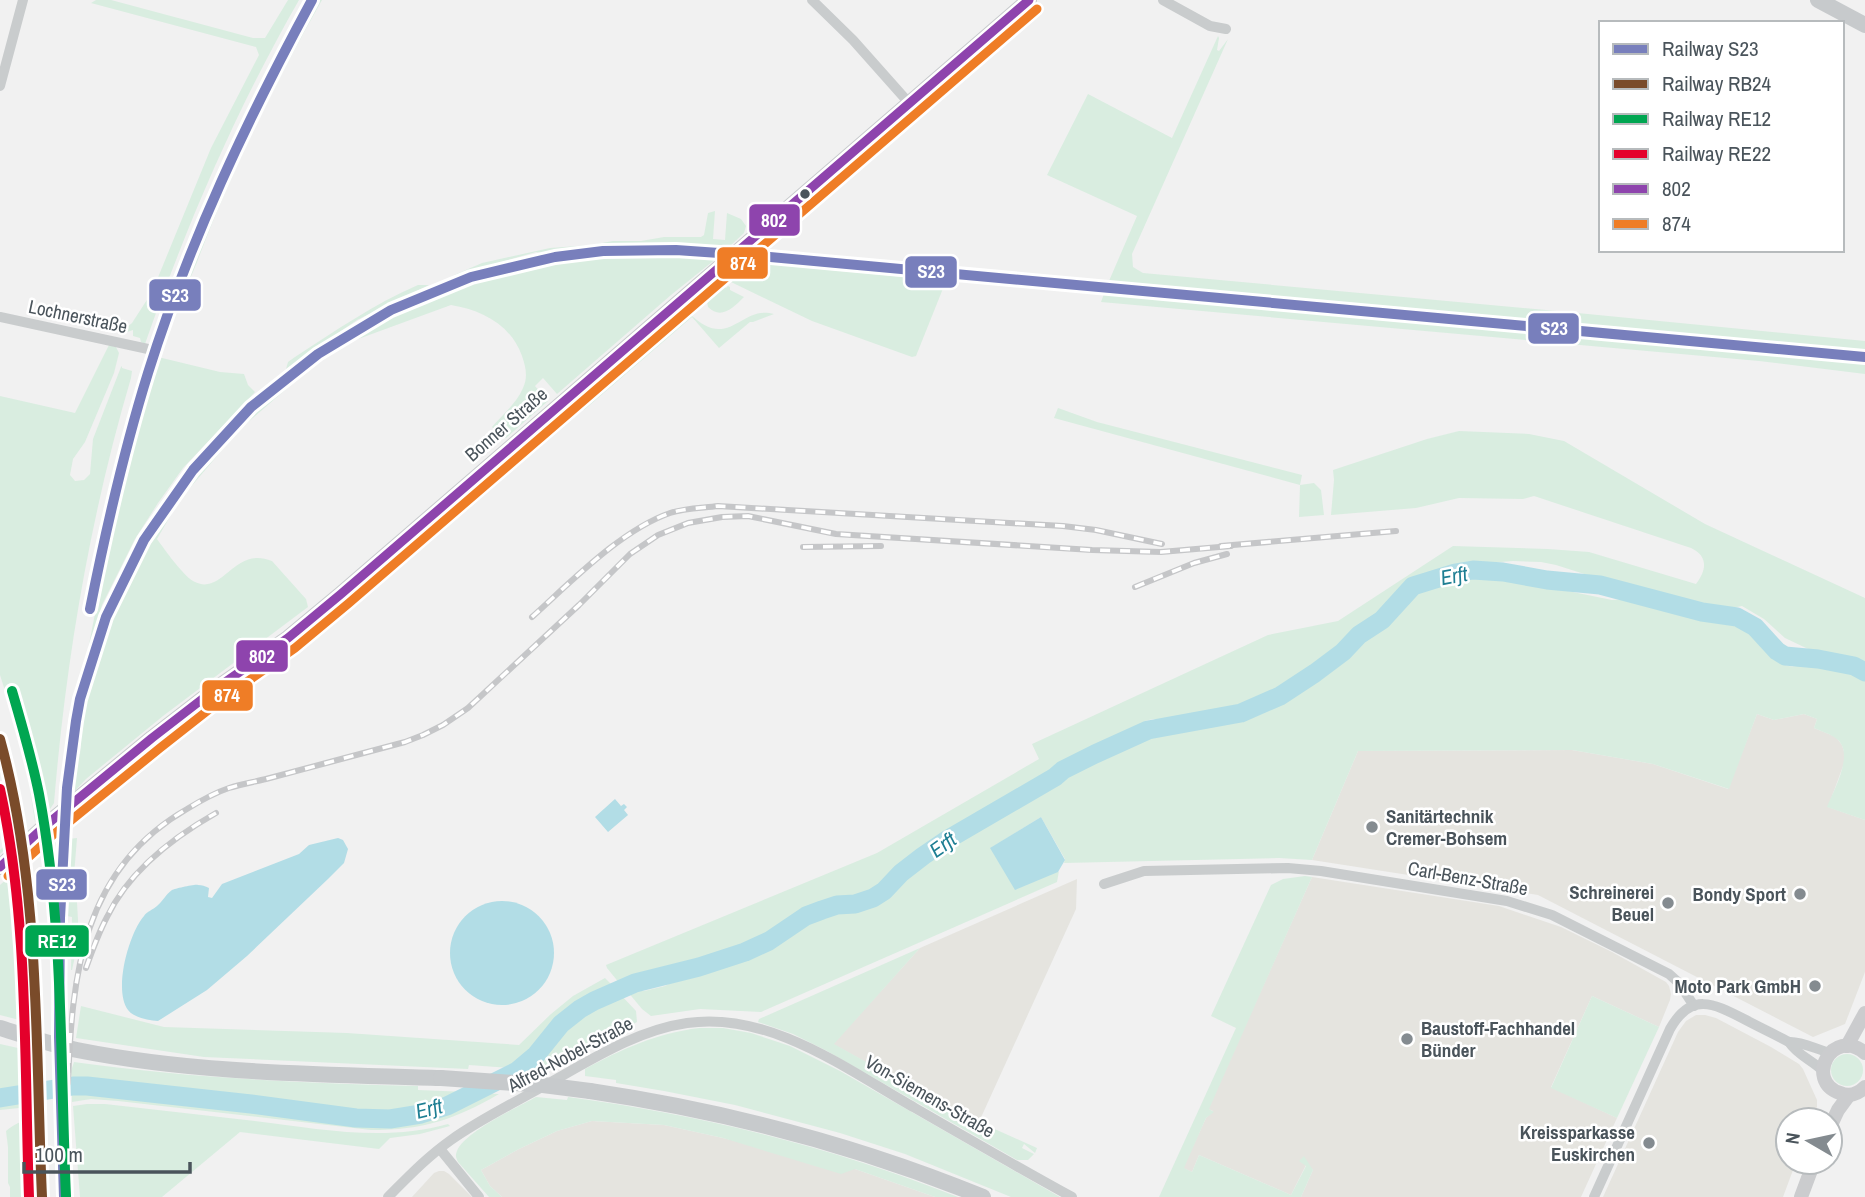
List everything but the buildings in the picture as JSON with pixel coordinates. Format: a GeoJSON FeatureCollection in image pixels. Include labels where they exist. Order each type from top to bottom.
{"type":"FeatureCollection","features":[{"type":"Feature","properties":{"kind":"main road","name":"Bonner Straße"},"geometry":{"type":"LineString","coordinates":[[0,867],[55,818],[169,725],[320,612],[1029,0]]}},
{"type":"Feature","properties":{"kind":"main road"},"geometry":{"type":"LineString","coordinates":[[1818,0],[1865,24]]}},
{"type":"Feature","properties":{"kind":"main road"},"geometry":{"type":"LineString","coordinates":[[0,1028],[75,1049],[210,1068],[543,1085],[696,1108],[813,1137],[929,1175],[983,1197]]}},
{"type":"Feature","properties":{"kind":"street"},"geometry":{"type":"LineString","coordinates":[[0,86],[23,0]]}},
{"type":"Feature","properties":{"kind":"street"},"geometry":{"type":"LineString","coordinates":[[812,0],[853,40],[909,103]]}},
{"type":"Feature","properties":{"kind":"street"},"geometry":{"type":"LineString","coordinates":[[1163,0],[1210,26],[1226,29]]}},
{"type":"Feature","properties":{"kind":"street","name":"Lochnerstraße"},"geometry":{"type":"LineString","coordinates":[[0,317],[148,349]]}},
{"type":"Feature","properties":{"kind":"street","name":"Carl-Benz-Straße"},"geometry":{"type":"LineString","coordinates":[[1104,884],[1144,871],[1288,868],[1516,902],[1561,919],[1669,974],[1679,982],[1693,1006]]}},
{"type":"Feature","properties":{"kind":"street"},"geometry":{"type":"LineString","coordinates":[[1594,1197],[1670,1029],[1684,1011],[1693,1006],[1717,1005],[1788,1042],[1794,1050],[1812,1060],[1823,1071]]}},
{"type":"Feature","properties":{"kind":"street"},"geometry":{"type":"LineString","coordinates":[[1847,1046],[1865,1013]]}},
{"type":"Feature","properties":{"kind":"street","name":"Alfred-Nobel-Straße"},"geometry":{"type":"LineString","coordinates":[[388,1197],[420,1165],[476,1124],[571,1070],[643,1035],[675,1026],[713,1021],[736,1023],[768,1031]]}},
{"type":"Feature","properties":{"kind":"street","name":"Von-Siemens-Straße"},"geometry":{"type":"LineString","coordinates":[[768,1031],[838,1064],[1072,1197]]}},
{"type":"Feature","properties":{"kind":"street"},"geometry":{"type":"LineString","coordinates":[[1788,1042],[1796,1041],[1831,1053]]}},
{"type":"Feature","properties":{"kind":"street"},"geometry":{"type":"LineString","coordinates":[[1829,1106],[1829,1087],[1823,1071],[1825,1060],[1838,1048],[1847,1046],[1865,1050]]}},
{"type":"Feature","properties":{"kind":"street"},"geometry":{"type":"LineString","coordinates":[[1829,1087],[1849,1095],[1865,1087]]}},
{"type":"Feature","properties":{"kind":"street"},"geometry":{"type":"LineString","coordinates":[[1841,1106],[1849,1095]]}},
{"type":"Feature","properties":{"kind":"street"},"geometry":{"type":"LineString","coordinates":[[440,1149],[479,1197]]}},
{"type":"Feature","properties":{"kind":"street"},"geometry":{"type":"LineString","coordinates":[[1801,1197],[1809,1176]]}},
{"type":"Feature","properties":{"kind":"shaded area"},"geometry":{"type":"Polygon","coordinates":[[[1757,714],[1774,720],[1804,714],[1817,719],[1814,728],[1836,737],[1846,758],[1828,807],[1865,820],[1865,972],[1845,1024],[1813,1037],[1538,895],[1312,860],[1358,751],[1572,750],[1653,764],[1728,789],[1757,714]]]}},
{"type":"Feature","properties":{"kind":"shaded area","name":"Baustoff-Fachhandel Bünder"},"geometry":{"type":"Polygon","coordinates":[[[1312,877],[1499,906],[1561,927],[1666,982],[1671,994],[1659,1027],[1592,996],[1551,1087],[1617,1118],[1581,1197],[1301,1197],[1313,1170],[1306,1165],[1291,1195],[1199,1155],[1192,1172],[1183,1168],[1206,1118],[1213,1111],[1208,1109],[1312,877]]]}},
{"type":"Feature","properties":{"kind":"shaded area"},"geometry":{"type":"Polygon","coordinates":[[[1077,879],[1076,909],[978,1124],[833,1044],[920,948],[1077,879]]]}},
{"type":"Feature","properties":{"kind":"shaded area"},"geometry":{"type":"Polygon","coordinates":[[[1696,1015],[1716,1018],[1771,1047],[1803,1069],[1817,1100],[1817,1106],[1774,1106],[1774,1176],[1791,1176],[1783,1197],[1603,1197],[1678,1032],[1686,1021],[1696,1015]]]}},
{"type":"Feature","properties":{"kind":"shaded area"},"geometry":{"type":"Polygon","coordinates":[[[592,1121],[664,1125],[723,1138],[855,1169],[935,1197],[502,1197],[490,1186],[481,1170],[557,1131],[592,1121]]]}},
{"type":"Feature","properties":{"kind":"shaded area"},"geometry":{"type":"Polygon","coordinates":[[[439,1171],[449,1174],[472,1197],[412,1197],[439,1171]]]}},
{"type":"Feature","properties":{"kind":"green space"},"geometry":{"type":"Polygon","coordinates":[[[96,0],[111,0],[253,38],[265,38],[288,0],[299,0],[254,83],[214,168],[145,344],[140,338],[133,336],[133,330],[124,333],[122,331],[132,323],[152,292],[211,148],[259,55],[256,47],[91,3],[96,0]]]}},
{"type":"Feature","properties":{"kind":"green space"},"geometry":{"type":"Polygon","coordinates":[[[318,0],[322,0],[270,96],[224,195],[177,309],[168,338],[166,337],[172,321],[170,319],[218,196],[275,77],[318,0]]]}},
{"type":"Feature","properties":{"kind":"green space"},"geometry":{"type":"Polygon","coordinates":[[[1218,36],[1219,51],[1228,39],[1132,254],[1133,267],[1143,273],[1865,341],[1865,354],[755,252],[764,249],[1109,281],[1137,216],[1047,175],[1088,94],[1172,138],[1218,36]]]}},
{"type":"Feature","properties":{"kind":"green space"},"geometry":{"type":"Polygon","coordinates":[[[715,211],[713,239],[725,240],[727,213],[741,219],[746,226],[744,233],[728,248],[693,244],[597,244],[536,252],[452,276],[482,263],[550,248],[664,237],[701,237],[704,235],[708,213],[715,211]]]}},
{"type":"Feature","properties":{"kind":"green space"},"geometry":{"type":"Polygon","coordinates":[[[624,252],[679,253],[717,258],[557,394],[543,378],[535,386],[548,401],[506,438],[492,427],[513,404],[523,388],[526,372],[522,356],[511,336],[494,321],[474,311],[451,305],[350,342],[314,365],[239,430],[179,501],[157,539],[184,573],[193,581],[203,584],[213,583],[247,560],[259,558],[272,561],[306,599],[308,607],[163,716],[86,779],[73,793],[77,753],[80,754],[81,743],[78,734],[89,686],[105,639],[141,554],[173,502],[210,454],[253,411],[300,372],[351,338],[405,310],[462,287],[520,269],[520,266],[568,257],[624,252]]]}},
{"type":"Feature","properties":{"kind":"green space"},"geometry":{"type":"Polygon","coordinates":[[[756,263],[946,281],[916,356],[912,357],[812,321],[731,282],[756,263]]]}},
{"type":"Feature","properties":{"kind":"green space"},"geometry":{"type":"Polygon","coordinates":[[[727,280],[723,286],[730,287],[730,290],[744,297],[727,311],[713,311],[708,307],[706,296],[727,280]]]}},
{"type":"Feature","properties":{"kind":"green space"},"geometry":{"type":"Polygon","coordinates":[[[418,285],[429,285],[357,320],[286,369],[288,362],[340,328],[418,285]]]}},
{"type":"Feature","properties":{"kind":"green space"},"geometry":{"type":"Polygon","coordinates":[[[1105,291],[1865,359],[1865,374],[1759,361],[1101,302],[1105,291]]]}},
{"type":"Feature","properties":{"kind":"green space"},"geometry":{"type":"Polygon","coordinates":[[[688,312],[702,324],[714,329],[734,325],[752,315],[774,314],[750,322],[719,348],[692,317],[584,410],[582,403],[666,331],[668,333],[672,330],[670,327],[688,312]]]}},
{"type":"Feature","properties":{"kind":"green space"},"geometry":{"type":"Polygon","coordinates":[[[109,345],[116,347],[119,353],[114,373],[85,442],[73,459],[70,475],[75,481],[84,480],[90,474],[93,439],[122,366],[132,371],[131,378],[103,483],[82,589],[65,695],[54,803],[48,812],[35,822],[15,722],[0,675],[0,396],[75,413],[109,345]]]}},
{"type":"Feature","properties":{"kind":"green space"},"geometry":{"type":"Polygon","coordinates":[[[158,357],[220,372],[244,374],[248,385],[255,392],[183,468],[135,539],[102,605],[86,660],[116,505],[149,385],[155,376],[158,357]]]}},
{"type":"Feature","properties":{"kind":"green space"},"geometry":{"type":"Polygon","coordinates":[[[1058,408],[1097,422],[1302,475],[1300,485],[1054,418],[1058,408]]]}},
{"type":"Feature","properties":{"kind":"green space"},"geometry":{"type":"Polygon","coordinates":[[[1459,431],[1529,434],[1564,441],[1705,524],[1865,598],[1865,667],[1847,660],[1827,658],[1785,638],[1764,619],[1742,606],[1722,610],[1705,609],[1685,601],[1641,592],[1541,562],[1513,561],[1448,569],[1411,582],[1377,618],[1353,632],[1330,658],[1279,693],[1248,707],[1210,716],[1145,721],[1133,730],[1069,762],[975,821],[965,824],[921,851],[865,895],[825,902],[803,911],[745,947],[687,965],[634,977],[620,984],[607,968],[606,965],[877,853],[1039,759],[1032,744],[1268,635],[1338,621],[1453,546],[1589,552],[1696,584],[1700,579],[1704,569],[1703,559],[1691,548],[1534,496],[1523,499],[1459,498],[1416,508],[1331,515],[1333,470],[1459,431]]]}},
{"type":"Feature","properties":{"kind":"green space"},"geometry":{"type":"Polygon","coordinates":[[[1314,483],[1321,490],[1324,515],[1299,517],[1300,485],[1314,483]]]}},
{"type":"Feature","properties":{"kind":"green space"},"geometry":{"type":"Polygon","coordinates":[[[1465,575],[1507,575],[1544,588],[1612,600],[1630,599],[1692,616],[1742,623],[1758,635],[1785,665],[1825,664],[1847,669],[1865,678],[1865,820],[1827,807],[1842,770],[1844,751],[1841,743],[1834,737],[1814,728],[1817,719],[1804,714],[1774,720],[1757,714],[1729,789],[1653,764],[1572,750],[1358,751],[1312,860],[1279,858],[1064,863],[1065,859],[1041,817],[991,848],[1059,871],[1057,882],[761,1012],[700,1009],[651,1016],[627,991],[644,991],[665,986],[683,976],[738,960],[769,947],[809,921],[833,912],[870,904],[889,894],[905,878],[950,844],[1071,773],[1102,759],[1131,739],[1219,723],[1254,713],[1278,701],[1319,677],[1344,658],[1362,639],[1398,610],[1417,589],[1465,575]]]}},
{"type":"Feature","properties":{"kind":"green space"},"geometry":{"type":"Polygon","coordinates":[[[0,730],[15,794],[20,835],[0,854],[0,850],[14,837],[0,770],[0,730]]]}},
{"type":"Feature","properties":{"kind":"green space"},"geometry":{"type":"Polygon","coordinates":[[[77,838],[72,900],[77,902],[79,938],[71,970],[72,917],[67,916],[65,897],[68,839],[77,838]]]}},
{"type":"Feature","properties":{"kind":"green space"},"geometry":{"type":"Polygon","coordinates":[[[24,864],[35,1024],[0,1015],[0,885],[24,864]]]}},
{"type":"Feature","properties":{"kind":"green space"},"geometry":{"type":"Polygon","coordinates":[[[1312,877],[1209,1109],[1214,1112],[1206,1118],[1184,1168],[1192,1172],[1199,1155],[1291,1195],[1306,1166],[1299,1161],[1304,1156],[1313,1170],[1301,1197],[1159,1197],[1236,1028],[1211,1016],[1271,885],[1283,879],[1312,877]]]}},
{"type":"Feature","properties":{"kind":"green space"},"geometry":{"type":"Polygon","coordinates":[[[920,948],[834,1044],[977,1124],[979,1122],[1037,1148],[1035,1153],[1024,1144],[1022,1148],[1034,1154],[1028,1160],[1017,1160],[827,1051],[793,1034],[758,1022],[759,1019],[920,948]]]}},
{"type":"Feature","properties":{"kind":"green space"},"geometry":{"type":"Polygon","coordinates":[[[605,978],[614,987],[564,1016],[525,1059],[511,1068],[469,1065],[468,1069],[204,1057],[76,1038],[81,1006],[164,1027],[347,1033],[519,1045],[573,996],[605,978]]]}},
{"type":"Feature","properties":{"kind":"green space"},"geometry":{"type":"Polygon","coordinates":[[[619,993],[636,1011],[637,1022],[540,1071],[526,1069],[543,1055],[557,1033],[569,1021],[594,1004],[619,993]]]}},
{"type":"Feature","properties":{"kind":"green space"},"geometry":{"type":"Polygon","coordinates":[[[1592,996],[1659,1027],[1617,1118],[1551,1088],[1592,996]]]}},
{"type":"Feature","properties":{"kind":"green space"},"geometry":{"type":"Polygon","coordinates":[[[699,1028],[723,1028],[751,1033],[790,1046],[840,1071],[1060,1197],[1011,1197],[905,1154],[840,1133],[735,1105],[585,1076],[585,1069],[626,1049],[654,1038],[699,1028]]]}},
{"type":"Feature","properties":{"kind":"green space"},"geometry":{"type":"Polygon","coordinates":[[[0,1044],[36,1052],[38,1106],[0,1110],[0,1044]]]}},
{"type":"Feature","properties":{"kind":"green space"},"geometry":{"type":"Polygon","coordinates":[[[1847,1054],[1858,1059],[1863,1070],[1858,1081],[1847,1086],[1836,1081],[1831,1070],[1836,1059],[1847,1054]]]}},
{"type":"Feature","properties":{"kind":"green space"},"geometry":{"type":"Polygon","coordinates":[[[74,1062],[202,1076],[418,1086],[418,1090],[468,1092],[438,1107],[397,1116],[371,1116],[72,1082],[74,1062]]]}},
{"type":"Feature","properties":{"kind":"green space"},"geometry":{"type":"Polygon","coordinates":[[[72,1090],[324,1119],[385,1123],[447,1112],[478,1093],[499,1094],[467,1111],[438,1122],[407,1128],[371,1130],[118,1101],[91,1099],[72,1102],[72,1090]]]}},
{"type":"Feature","properties":{"kind":"green space"},"geometry":{"type":"Polygon","coordinates":[[[536,1097],[567,1100],[568,1097],[618,1104],[717,1123],[815,1148],[958,1197],[935,1197],[855,1169],[841,1174],[723,1138],[664,1125],[592,1121],[557,1131],[481,1170],[490,1186],[502,1197],[489,1197],[458,1162],[457,1151],[480,1128],[536,1097]]]}},
{"type":"Feature","properties":{"kind":"green space"},"geometry":{"type":"Polygon","coordinates":[[[87,1104],[352,1132],[400,1132],[448,1124],[450,1126],[390,1138],[379,1149],[240,1132],[162,1197],[80,1197],[73,1106],[87,1104]]]}},
{"type":"Feature","properties":{"kind":"green space"},"geometry":{"type":"Polygon","coordinates":[[[38,1114],[39,1165],[31,1177],[29,1197],[10,1197],[6,1131],[38,1114]]]}},
{"type":"Feature","properties":{"kind":"water"},"geometry":{"type":"Polygon","coordinates":[[[615,799],[621,806],[624,804],[627,807],[624,810],[628,815],[608,832],[595,817],[615,799]]]}},
{"type":"Feature","properties":{"kind":"water"},"geometry":{"type":"Polygon","coordinates":[[[1041,817],[1065,860],[1058,872],[1015,890],[990,848],[1041,817]]]}},
{"type":"Feature","properties":{"kind":"water"},"geometry":{"type":"Polygon","coordinates":[[[338,838],[343,840],[348,849],[344,863],[247,956],[207,990],[158,1021],[137,1017],[128,1010],[122,989],[128,948],[144,916],[172,890],[201,885],[209,888],[208,897],[212,898],[222,884],[299,854],[309,845],[338,838]]]}},
{"type":"Feature","properties":{"kind":"water"},"geometry":{"type":"Polygon","coordinates":[[[502,901],[522,905],[539,916],[550,933],[554,953],[550,973],[539,990],[522,1001],[502,1005],[482,1001],[465,990],[454,973],[450,953],[454,933],[465,916],[482,905],[502,901]]]}},
{"type":"Feature","properties":{"kind":"waterway","name":"Erft"},"geometry":{"type":"LineString","coordinates":[[0,1098],[87,1086],[356,1118],[390,1119],[447,1106],[517,1071],[536,1055],[561,1024],[594,1001],[635,983],[745,952],[769,941],[806,916],[822,910],[873,898],[884,891],[901,873],[945,841],[1063,770],[1095,754],[1148,730],[1241,713],[1280,696],[1315,673],[1343,652],[1359,635],[1382,620],[1413,586],[1455,573],[1473,570],[1503,572],[1600,585],[1702,612],[1737,617],[1755,627],[1785,656],[1854,666],[1865,672]]}},
{"type":"Feature","properties":{"kind":"railway"},"geometry":{"type":"LineString","coordinates":[[532,617],[597,558],[633,531],[670,513],[694,508],[718,506],[1063,526],[1162,544]]}},
{"type":"Feature","properties":{"kind":"railway"},"geometry":{"type":"LineString","coordinates":[[68,1083],[74,1003],[90,928],[104,894],[125,862],[152,834],[187,809],[223,790],[405,742],[443,725],[468,708],[630,554],[658,535],[688,523],[748,516],[836,534],[1092,550],[1161,552],[1231,546]]}},
{"type":"Feature","properties":{"kind":"railway"},"geometry":{"type":"LineString","coordinates":[[1221,546],[1396,531]]}},
{"type":"Feature","properties":{"kind":"railway"},"geometry":{"type":"LineString","coordinates":[[803,547],[881,546]]}},
{"type":"Feature","properties":{"kind":"railway"},"geometry":{"type":"LineString","coordinates":[[1135,587],[1194,563],[1227,554]]}},
{"type":"Feature","properties":{"kind":"railway"},"geometry":{"type":"LineString","coordinates":[[86,968],[104,923],[127,885],[153,857],[216,813]]}},
{"type":"Feature","properties":{"kind":"rail line","name":"S23"},"geometry":{"type":"LineString","coordinates":[[90,609],[123,460],[164,324],[201,229],[242,136],[312,0]]}},
{"type":"Feature","properties":{"kind":"rail line","name":"S23"},"geometry":{"type":"LineString","coordinates":[[64,1197],[59,1037],[60,918],[67,788],[80,699],[106,617],[144,540],[193,470],[251,407],[318,354],[391,310],[471,277],[555,257],[603,251],[676,250],[1865,357]]}},
{"type":"Feature","properties":{"kind":"rail line","name":"RE12"},"geometry":{"type":"LineString","coordinates":[[12,691],[39,794],[53,894],[60,995],[66,1196]]}},
{"type":"Feature","properties":{"kind":"rail line","name":"RB24"},"geometry":{"type":"LineString","coordinates":[[0,739],[23,852],[29,909],[34,966],[42,1197]]}},
{"type":"Feature","properties":{"kind":"rail line","name":"RE22"},"geometry":{"type":"LineString","coordinates":[[0,789],[16,889],[21,941],[29,1197]]}},
{"type":"Feature","properties":{"kind":"transit line","name":"802"},"geometry":{"type":"LineString","coordinates":[[0,867],[45,826],[152,738],[288,638],[341,594],[1029,0]]}},
{"type":"Feature","properties":{"kind":"transit line","name":"874"},"geometry":{"type":"LineString","coordinates":[[8,876],[53,835],[160,748],[221,700],[295,648],[349,603],[1037,9]]}},
{"type":"Feature","properties":{"kind":"place","name":"Sanitärtechnik Cremer-Bohsem"},"geometry":{"type":"Point","coordinates":[1372,827]}},
{"type":"Feature","properties":{"kind":"place","name":"Bondy Sport"},"geometry":{"type":"Point","coordinates":[1800,894]}},
{"type":"Feature","properties":{"kind":"place","name":"Schreinerei Beuel"},"geometry":{"type":"Point","coordinates":[1668,903]}},
{"type":"Feature","properties":{"kind":"place","name":"Moto Park GmbH"},"geometry":{"type":"Point","coordinates":[1815,986]}},
{"type":"Feature","properties":{"kind":"place","name":"Baustoff-Fachhandel Bünder"},"geometry":{"type":"Point","coordinates":[1407,1039]}},
{"type":"Feature","properties":{"kind":"place","name":"Kreissparkasse Euskirchen"},"geometry":{"type":"Point","coordinates":[1649,1143]}}]}
